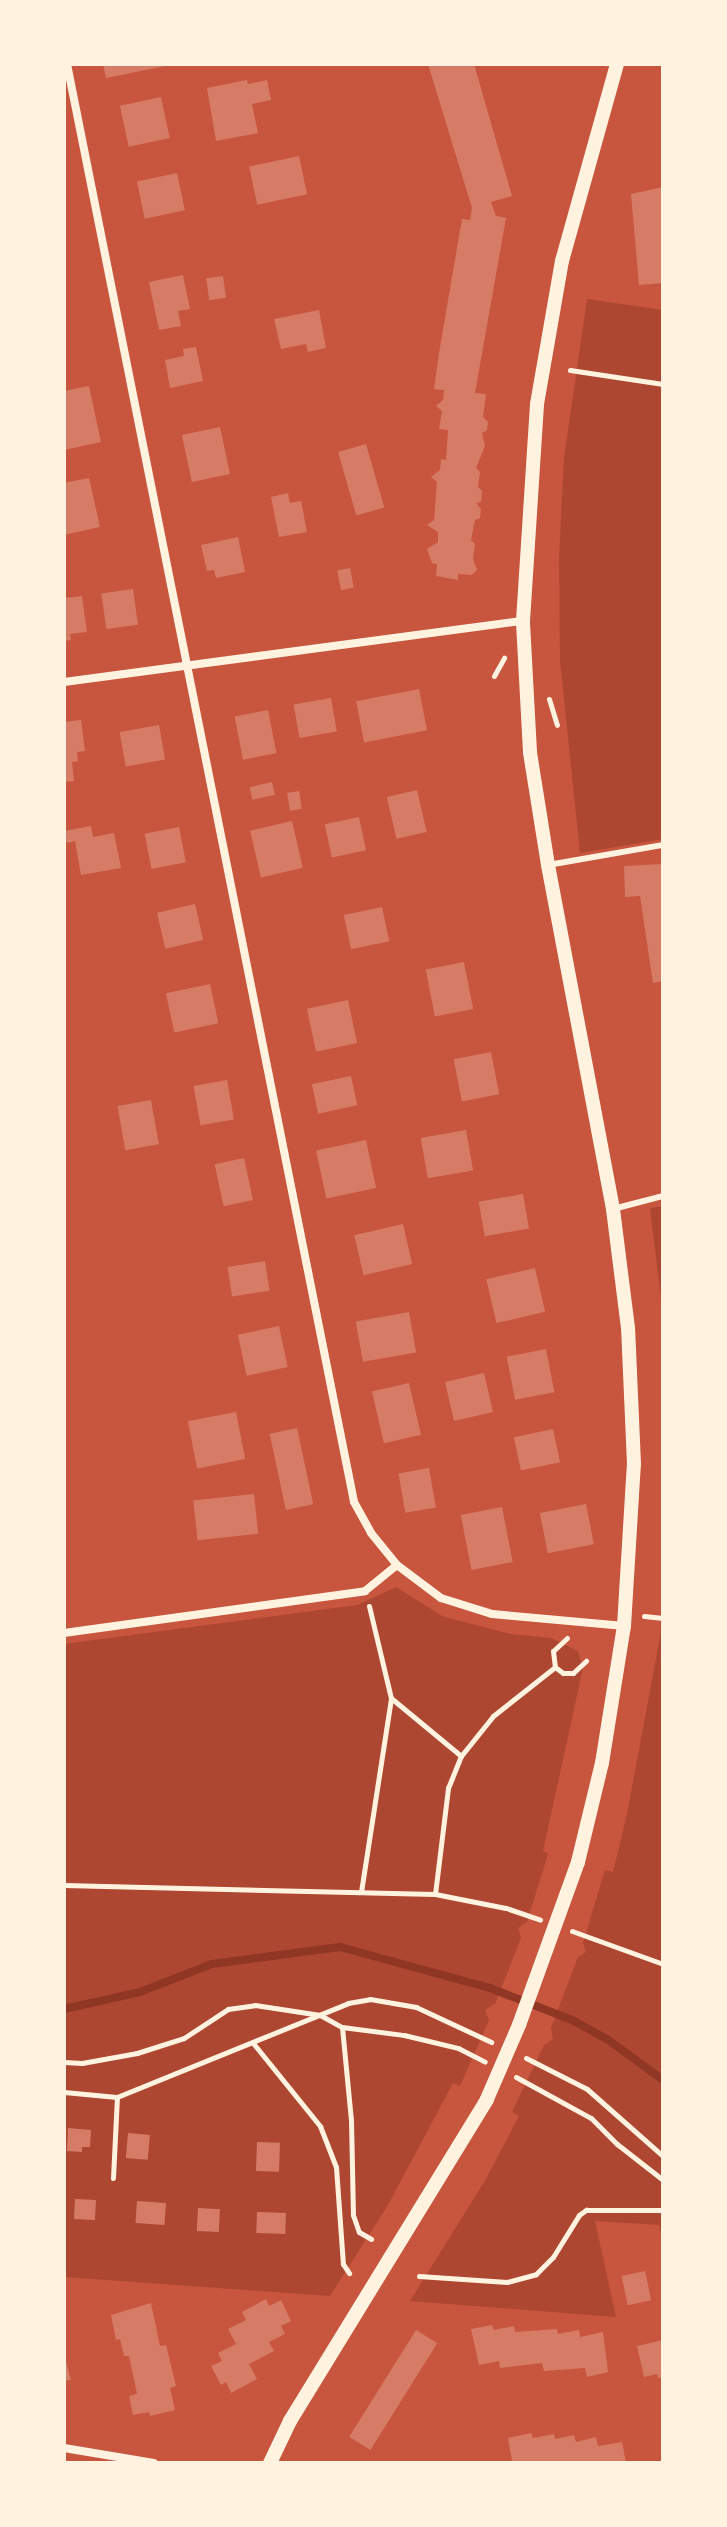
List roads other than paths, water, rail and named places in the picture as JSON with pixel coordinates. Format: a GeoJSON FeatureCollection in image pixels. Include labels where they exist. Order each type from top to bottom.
{"type":"FeatureCollection","features":[{"type":"Feature","properties":{"kind":"street"},"geometry":{"type":"LineString","coordinates":[[67,64],[354,1502],[371,1533],[397,1565],[441,1598],[492,1614],[624,1626]]}},
{"type":"Feature","properties":{"kind":"street"},"geometry":{"type":"LineString","coordinates":[[270,2463],[290,2421],[487,2099],[552,1939],[578,1862],[602,1763],[624,1626],[634,1464],[628,1328],[613,1209],[548,865],[530,752],[523,621],[537,404],[562,261],[585,167],[617,64]]}},
{"type":"Feature","properties":{"kind":"street"},"geometry":{"type":"LineString","coordinates":[[64,682],[523,621]]}},
{"type":"Feature","properties":{"kind":"street"},"geometry":{"type":"LineString","coordinates":[[64,1633],[365,1591],[397,1565]]}},
{"type":"Feature","properties":{"kind":"street"},"geometry":{"type":"LineString","coordinates":[[64,2448],[154,2463]]}},
{"type":"Feature","properties":{"kind":"lane"},"geometry":{"type":"LineString","coordinates":[[548,865],[663,845]]}},
{"type":"Feature","properties":{"kind":"lane"},"geometry":{"type":"LineString","coordinates":[[613,1209],[663,1196]]}},
{"type":"Feature","properties":{"kind":"waterway"},"geometry":{"type":"LineString","coordinates":[[64,2009],[140,1992],[212,1964],[340,1947],[490,1988],[574,2021],[607,2039],[663,2080]]}}]}
